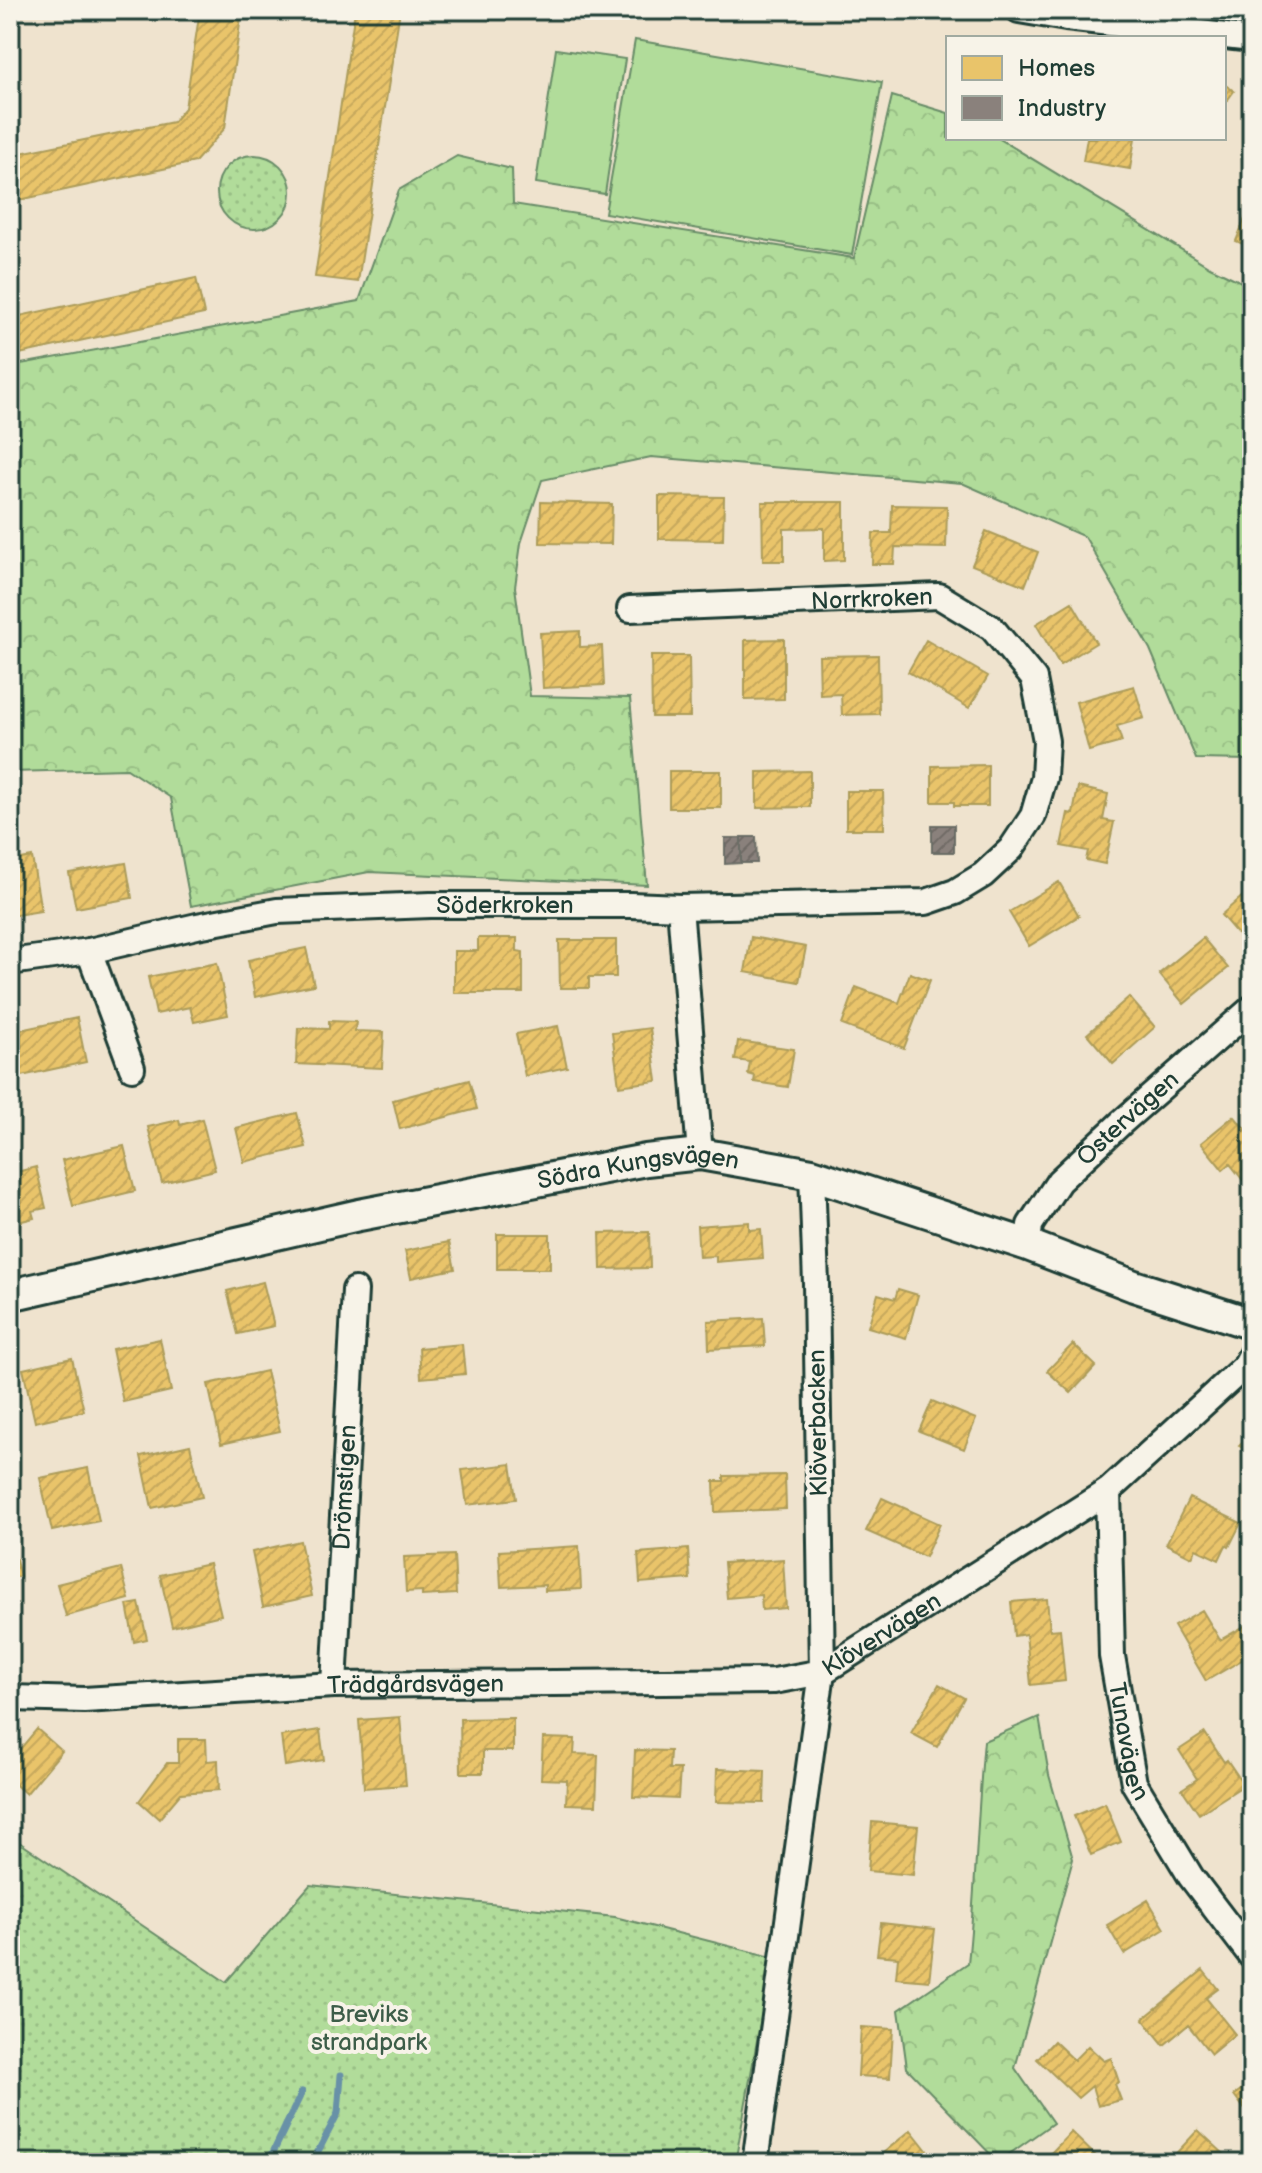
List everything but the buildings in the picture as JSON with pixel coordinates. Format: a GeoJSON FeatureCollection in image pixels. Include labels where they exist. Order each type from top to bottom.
{"type":"FeatureCollection","features":[{"type":"Feature","properties":{"kind":"street"},"geometry":{"type":"LineString","coordinates":[[1019,10],[1225,36]]}},
{"type":"Feature","properties":{"kind":"street"},"geometry":{"type":"LineString","coordinates":[[1226,36],[1252,39]]}},
{"type":"Feature","properties":{"kind":"street","name":"Norrkroken"},"geometry":{"type":"LineString","coordinates":[[630,609],[939,596],[992,628],[1034,679],[1046,741],[1044,778],[1033,816],[1011,849],[983,875],[955,892],[926,902],[680,907]]}},
{"type":"Feature","properties":{"kind":"street","name":"Söderkroken"},"geometry":{"type":"LineString","coordinates":[[10,962],[89,951],[277,911],[430,905],[680,907]]}},
{"type":"Feature","properties":{"kind":"street"},"geometry":{"type":"LineString","coordinates":[[680,907],[700,1154]]}},
{"type":"Feature","properties":{"kind":"street"},"geometry":{"type":"LineString","coordinates":[[89,951],[132,1068]]}},
{"type":"Feature","properties":{"kind":"street","name":"Östervägen"},"geometry":{"type":"LineString","coordinates":[[1028,1245],[1030,1225],[1059,1181],[1252,1008]]}},
{"type":"Feature","properties":{"kind":"street","name":"Södra Kungsvägen"},"geometry":{"type":"LineString","coordinates":[[10,1295],[359,1215],[646,1160],[700,1154],[812,1174],[1028,1245],[1134,1286],[1252,1324]]}},
{"type":"Feature","properties":{"kind":"street","name":"Klöverbacken"},"geometry":{"type":"LineString","coordinates":[[812,1174],[822,1672]]}},
{"type":"Feature","properties":{"kind":"street","name":"Drömstigen"},"geometry":{"type":"LineString","coordinates":[[334,1685],[355,1290]]}},
{"type":"Feature","properties":{"kind":"street","name":"Klövervägen"},"geometry":{"type":"LineString","coordinates":[[755,2163],[822,1672],[1108,1491],[1245,1366],[1252,1353]]}},
{"type":"Feature","properties":{"kind":"street","name":"Tunavägen"},"geometry":{"type":"LineString","coordinates":[[1108,1491],[1112,1656],[1134,1783],[1191,1877],[1252,1957]]}},
{"type":"Feature","properties":{"kind":"street","name":"Trädgårdsvägen"},"geometry":{"type":"LineString","coordinates":[[10,1698],[84,1700],[334,1685],[774,1681],[822,1672]]}},
{"type":"Feature","properties":{"kind":"green space"},"geometry":{"type":"Polygon","coordinates":[[[635,40],[882,82],[852,255],[605,213],[635,40]]]}},
{"type":"Feature","properties":{"kind":"green space"},"geometry":{"type":"Polygon","coordinates":[[[556,49],[625,59],[605,194],[536,183],[556,49]]]}},
{"type":"Feature","properties":{"kind":"green space"},"geometry":{"type":"Polygon","coordinates":[[[892,96],[946,112],[946,140],[1001,140],[1210,267],[1252,287],[1251,760],[1196,759],[1150,649],[1085,537],[962,483],[651,457],[542,480],[521,543],[515,587],[530,696],[630,698],[647,885],[369,872],[191,906],[171,798],[127,769],[10,772],[10,366],[359,301],[399,190],[457,156],[512,169],[513,204],[854,258],[892,96]]]}},
{"type":"Feature","properties":{"kind":"green space"},"geometry":{"type":"Polygon","coordinates":[[[254,155],[268,158],[280,166],[288,178],[291,192],[288,206],[280,218],[268,226],[254,229],[240,226],[228,218],[220,206],[217,192],[220,178],[228,166],[240,158],[254,155]]]}},
{"type":"Feature","properties":{"kind":"green space"},"geometry":{"type":"Polygon","coordinates":[[[1039,1717],[1049,1775],[1073,1859],[1015,2068],[1053,2123],[998,2162],[907,2068],[899,2010],[968,1963],[984,1741],[1039,1717]]]}},
{"type":"Feature","properties":{"kind":"green space","name":"Breviks strandpark"},"geometry":{"type":"Polygon","coordinates":[[[10,1836],[226,1982],[310,1885],[615,1917],[772,1957],[735,2163],[10,2163],[10,1836]]]}},
{"type":"Feature","properties":{"kind":"waterway"},"geometry":{"type":"LineString","coordinates":[[312,2163],[338,2113],[341,2075]]}},
{"type":"Feature","properties":{"kind":"waterway"},"geometry":{"type":"LineString","coordinates":[[268,2163],[302,2092]]}}]}
